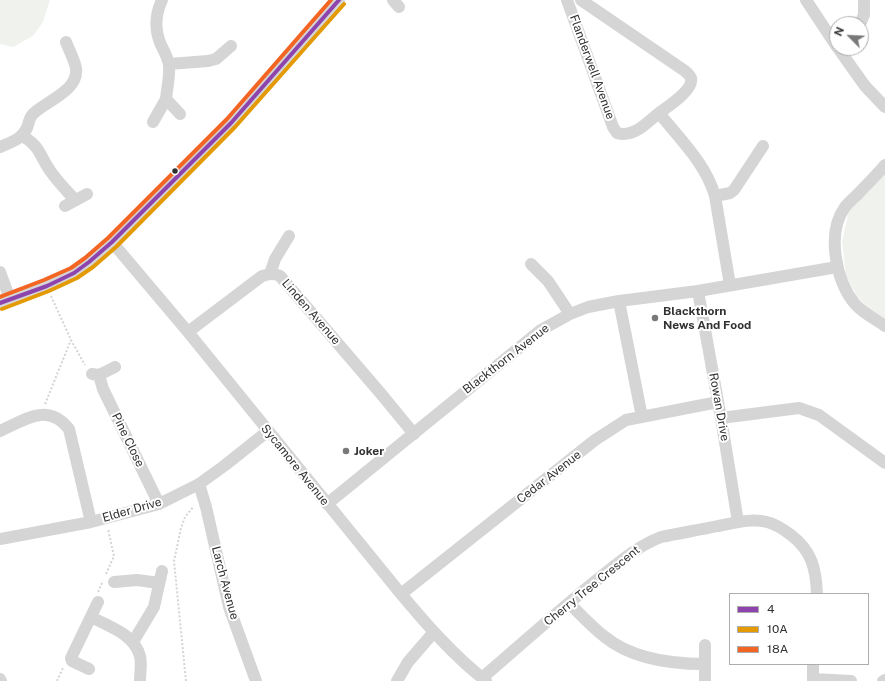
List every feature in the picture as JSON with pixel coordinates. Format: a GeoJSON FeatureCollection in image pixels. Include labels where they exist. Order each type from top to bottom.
{"type":"FeatureCollection","features":[{"type":"Feature","properties":{"kind":"street"},"geometry":{"type":"LineString","coordinates":[[153,122],[166,99],[169,64],[158,37],[155,24],[157,10],[162,0]]}},
{"type":"Feature","properties":{"kind":"street"},"geometry":{"type":"LineString","coordinates":[[0,272],[5,301],[46,286],[75,272],[112,242],[230,123],[339,0]]}},
{"type":"Feature","properties":{"kind":"street","name":"Flanderwell Avenue"},"geometry":{"type":"LineString","coordinates":[[567,0],[613,127],[617,133],[628,135],[686,92],[690,86],[691,79],[688,75],[581,0]]}},
{"type":"Feature","properties":{"kind":"street"},"geometry":{"type":"LineString","coordinates":[[806,0],[829,34]]}},
{"type":"Feature","properties":{"kind":"street"},"geometry":{"type":"LineString","coordinates":[[864,0],[864,16]]}},
{"type":"Feature","properties":{"kind":"street"},"geometry":{"type":"LineString","coordinates":[[0,147],[17,140],[22,136],[34,114],[67,89],[72,82],[75,76],[76,68],[66,42]]}},
{"type":"Feature","properties":{"kind":"street"},"geometry":{"type":"LineString","coordinates":[[169,64],[208,61],[216,58],[231,46]]}},
{"type":"Feature","properties":{"kind":"street"},"geometry":{"type":"LineString","coordinates":[[844,56],[865,86],[885,107]]}},
{"type":"Feature","properties":{"kind":"street"},"geometry":{"type":"LineString","coordinates":[[166,99],[180,114]]}},
{"type":"Feature","properties":{"kind":"street"},"geometry":{"type":"LineString","coordinates":[[659,113],[704,169],[711,182],[715,196],[730,285]]}},
{"type":"Feature","properties":{"kind":"street"},"geometry":{"type":"LineString","coordinates":[[22,136],[31,141],[70,203],[87,194]]}},
{"type":"Feature","properties":{"kind":"street"},"geometry":{"type":"LineString","coordinates":[[715,196],[730,193],[734,190],[763,146]]}},
{"type":"Feature","properties":{"kind":"street"},"geometry":{"type":"LineString","coordinates":[[885,165],[846,206],[840,215],[836,238],[837,266],[848,295],[864,312],[885,326]]}},
{"type":"Feature","properties":{"kind":"street"},"geometry":{"type":"LineString","coordinates":[[270,274],[275,259],[289,236]]}},
{"type":"Feature","properties":{"kind":"street","name":"Sycamore Avenue"},"geometry":{"type":"LineString","coordinates":[[112,242],[188,332],[401,594],[434,632],[484,679]]}},
{"type":"Feature","properties":{"kind":"street"},"geometry":{"type":"LineString","coordinates":[[531,264],[548,281],[570,314]]}},
{"type":"Feature","properties":{"kind":"street","name":"Blackthorn Avenue"},"geometry":{"type":"LineString","coordinates":[[327,504],[541,330],[570,314],[588,307],[618,301],[698,291],[837,266]]}},
{"type":"Feature","properties":{"kind":"street","name":"Linden Avenue"},"geometry":{"type":"LineString","coordinates":[[188,332],[262,276],[270,274],[280,276],[377,388],[414,434]]}},
{"type":"Feature","properties":{"kind":"street","name":"Rowan Drive"},"geometry":{"type":"LineString","coordinates":[[698,291],[722,418],[738,522]]}},
{"type":"Feature","properties":{"kind":"street"},"geometry":{"type":"LineString","coordinates":[[618,301],[642,417]]}},
{"type":"Feature","properties":{"kind":"street"},"geometry":{"type":"LineString","coordinates":[[96,374],[115,367]]}},
{"type":"Feature","properties":{"kind":"street","name":"Pine Close"},"geometry":{"type":"LineString","coordinates":[[96,374],[159,504]]}},
{"type":"Feature","properties":{"kind":"street","name":"Cedar Avenue"},"geometry":{"type":"LineString","coordinates":[[401,594],[595,440],[626,420],[718,402]]}},
{"type":"Feature","properties":{"kind":"street"},"geometry":{"type":"LineString","coordinates":[[722,418],[799,408],[819,415],[885,463]]}},
{"type":"Feature","properties":{"kind":"street"},"geometry":{"type":"LineString","coordinates":[[0,431],[37,415],[46,414],[54,416],[62,421],[69,429],[91,522]]}},
{"type":"Feature","properties":{"kind":"street","name":"Elder Drive"},"geometry":{"type":"LineString","coordinates":[[0,539],[91,522],[159,504],[201,489],[224,466],[268,431]]}},
{"type":"Feature","properties":{"kind":"street","name":"Larch Avenue"},"geometry":{"type":"LineString","coordinates":[[201,489],[229,607],[256,681]]}},
{"type":"Feature","properties":{"kind":"street","name":"Cherry Tree Crescent"},"geometry":{"type":"LineString","coordinates":[[484,679],[568,603],[630,554],[648,542],[661,537],[738,522],[767,522],[779,526],[806,548],[812,560],[816,576],[817,593]]}},
{"type":"Feature","properties":{"kind":"street"},"geometry":{"type":"LineString","coordinates":[[133,642],[154,607],[162,571]]}},
{"type":"Feature","properties":{"kind":"street"},"geometry":{"type":"LineString","coordinates":[[114,582],[137,580],[159,583]]}},
{"type":"Feature","properties":{"kind":"street"},"geometry":{"type":"LineString","coordinates":[[88,669],[72,661],[71,658],[98,602]]}},
{"type":"Feature","properties":{"kind":"street"},"geometry":{"type":"LineString","coordinates":[[568,603],[605,637],[630,652],[658,660],[687,664],[705,664]]}},
{"type":"Feature","properties":{"kind":"street"},"geometry":{"type":"LineString","coordinates":[[91,617],[122,632],[133,642],[140,658],[140,681]]}},
{"type":"Feature","properties":{"kind":"street"},"geometry":{"type":"LineString","coordinates":[[397,681],[408,662],[434,632]]}},
{"type":"Feature","properties":{"kind":"street"},"geometry":{"type":"LineString","coordinates":[[705,646],[705,681]]}},
{"type":"Feature","properties":{"kind":"street"},"geometry":{"type":"LineString","coordinates":[[813,665],[813,680],[850,681]]}},
{"type":"Feature","properties":{"kind":"path"},"geometry":{"type":"LineString","coordinates":[[46,286],[71,340],[86,365],[96,374]]}},
{"type":"Feature","properties":{"kind":"path"},"geometry":{"type":"LineString","coordinates":[[41,415],[71,340]]}},
{"type":"Feature","properties":{"kind":"path"},"geometry":{"type":"LineString","coordinates":[[186,681],[174,561],[181,528],[185,517],[201,489]]}},
{"type":"Feature","properties":{"kind":"path"},"geometry":{"type":"LineString","coordinates":[[98,602],[95,597],[114,556],[105,518]]}},
{"type":"Feature","properties":{"kind":"shaded area"},"geometry":{"type":"Polygon","coordinates":[[[0,0],[50,0],[43,22],[33,36],[13,47],[0,44],[0,0]]]}},
{"type":"Feature","properties":{"kind":"shaded area"},"geometry":{"type":"Polygon","coordinates":[[[885,171],[885,320],[868,308],[857,296],[846,276],[842,241],[849,210],[885,171]]]}},
{"type":"Feature","properties":{"kind":"transit line","name":"18A"},"geometry":{"type":"LineString","coordinates":[[0,297],[71,268],[108,238],[227,119],[331,0]]}},
{"type":"Feature","properties":{"kind":"transit line","name":"4"},"geometry":{"type":"LineString","coordinates":[[0,303],[47,286],[74,273],[112,242],[231,123],[339,0]]}},
{"type":"Feature","properties":{"kind":"transit line","name":"10A"},"geometry":{"type":"LineString","coordinates":[[2,309],[49,291],[77,278],[93,267],[116,247],[235,127],[344,4]]}},
{"type":"Feature","properties":{"kind":"place","name":"Blackthorn News And Food"},"geometry":{"type":"Point","coordinates":[655,318]}},
{"type":"Feature","properties":{"kind":"place","name":"Joker"},"geometry":{"type":"Point","coordinates":[346,451]}}]}
